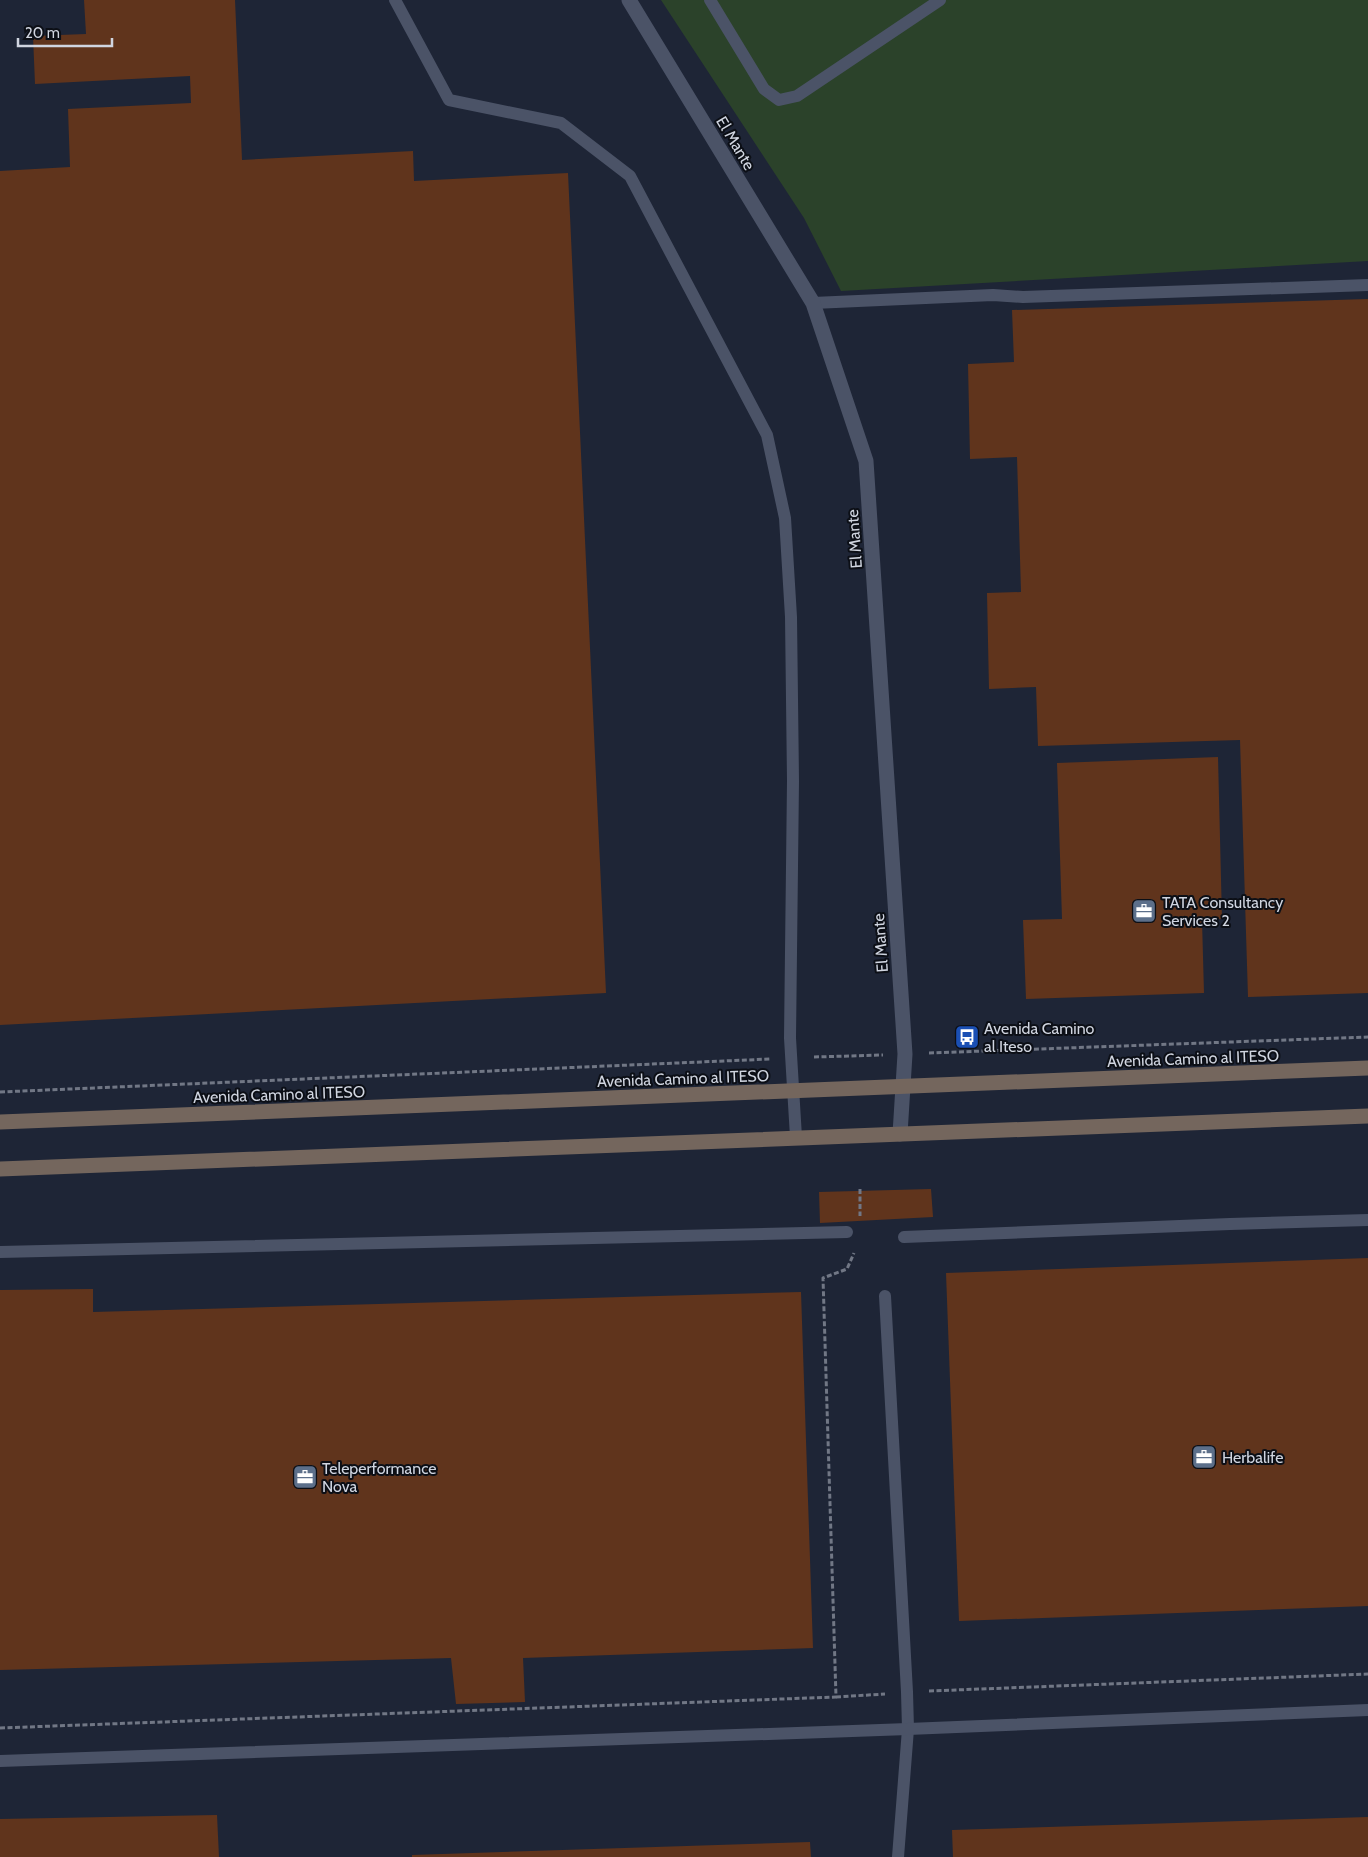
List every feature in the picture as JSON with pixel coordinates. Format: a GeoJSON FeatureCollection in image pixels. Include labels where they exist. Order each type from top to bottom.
{"type":"FeatureCollection","features":[{"type":"Feature","properties":{"kind":"main road","name":"Avenida Camino al ITESO"},"geometry":{"type":"LineString","coordinates":[[0,1122],[1368,1068]]}},
{"type":"Feature","properties":{"kind":"main road"},"geometry":{"type":"LineString","coordinates":[[0,1168],[1368,1116]]}},
{"type":"Feature","properties":{"kind":"street","name":"El Mante"},"geometry":{"type":"LineString","coordinates":[[629,0],[813,303],[866,460],[905,1054],[900,1134]]}},
{"type":"Feature","properties":{"kind":"lane"},"geometry":{"type":"LineString","coordinates":[[395,0],[449,100],[561,123],[630,176],[767,435],[785,518],[791,617],[791,1058],[796,1137]]}},
{"type":"Feature","properties":{"kind":"lane"},"geometry":{"type":"LineString","coordinates":[[710,0],[764,90],[779,100],[798,96],[940,0]]}},
{"type":"Feature","properties":{"kind":"lane"},"geometry":{"type":"LineString","coordinates":[[813,303],[993,295],[1023,298],[1368,285]]}},
{"type":"Feature","properties":{"kind":"lane"},"geometry":{"type":"LineString","coordinates":[[904,1237],[1368,1220]]}},
{"type":"Feature","properties":{"kind":"lane"},"geometry":{"type":"LineString","coordinates":[[0,1252],[846,1232]]}},
{"type":"Feature","properties":{"kind":"lane"},"geometry":{"type":"LineString","coordinates":[[885,1296],[908,1729],[898,1857]]}},
{"type":"Feature","properties":{"kind":"lane"},"geometry":{"type":"LineString","coordinates":[[0,1761],[908,1729],[1368,1710]]}},
{"type":"Feature","properties":{"kind":"path"},"geometry":{"type":"LineString","coordinates":[[0,1092],[791,1058],[1368,1038]]}},
{"type":"Feature","properties":{"kind":"path"},"geometry":{"type":"LineString","coordinates":[[860,1189],[860,1218]]}},
{"type":"Feature","properties":{"kind":"path"},"geometry":{"type":"LineString","coordinates":[[836,1697],[823,1278],[847,1270],[855,1250]]}},
{"type":"Feature","properties":{"kind":"path"},"geometry":{"type":"LineString","coordinates":[[0,1728],[836,1697],[907,1692],[1368,1674]]}},
{"type":"Feature","properties":{"kind":"green space"},"geometry":{"type":"Polygon","coordinates":[[[661,0],[1368,0],[1368,261],[841,291],[804,218],[661,0]]]}},
{"type":"Feature","properties":{"kind":"building"},"geometry":{"type":"Polygon","coordinates":[[[84,0],[235,0],[242,160],[413,151],[414,181],[568,173],[606,993],[0,1025],[0,171],[70,167],[68,109],[191,103],[190,76],[35,84],[33,36],[86,34],[84,0]]]}},
{"type":"Feature","properties":{"kind":"building"},"geometry":{"type":"Polygon","coordinates":[[[1368,299],[1368,993],[1248,997],[1240,740],[1038,746],[1036,687],[989,689],[987,593],[1021,592],[1017,457],[970,459],[968,364],[1014,362],[1012,310],[1368,299]]]}},
{"type":"Feature","properties":{"kind":"building"},"geometry":{"type":"Polygon","coordinates":[[[1218,757],[1222,919],[1202,920],[1204,993],[1026,999],[1023,920],[1062,919],[1057,763],[1218,757]]]}},
{"type":"Feature","properties":{"kind":"building"},"geometry":{"type":"Polygon","coordinates":[[[931,1189],[933,1217],[820,1223],[819,1192],[931,1189]]]}},
{"type":"Feature","properties":{"kind":"building"},"geometry":{"type":"Polygon","coordinates":[[[1368,1258],[1368,1606],[959,1621],[946,1273],[1368,1258]]]}},
{"type":"Feature","properties":{"kind":"building"},"geometry":{"type":"Polygon","coordinates":[[[93,1289],[93,1312],[801,1292],[813,1648],[523,1658],[525,1702],[456,1704],[451,1658],[0,1670],[0,1290],[93,1289]]]}},
{"type":"Feature","properties":{"kind":"building"},"geometry":{"type":"Polygon","coordinates":[[[217,1815],[219,1857],[0,1857],[0,1819],[217,1815]]]}},
{"type":"Feature","properties":{"kind":"building"},"geometry":{"type":"Polygon","coordinates":[[[1368,1817],[1368,1857],[953,1857],[952,1830],[1368,1817]]]}},
{"type":"Feature","properties":{"kind":"building"},"geometry":{"type":"Polygon","coordinates":[[[810,1842],[811,1857],[412,1857],[412,1855],[810,1842]]]}},
{"type":"Feature","properties":{"kind":"place","name":"TATA Consultancy Services 2"},"geometry":{"type":"Point","coordinates":[1144,911]}},
{"type":"Feature","properties":{"kind":"place","name":"Avenida Camino al Iteso"},"geometry":{"type":"Point","coordinates":[967,1037]}},
{"type":"Feature","properties":{"kind":"place","name":"Herbalife"},"geometry":{"type":"Point","coordinates":[1204,1457]}},
{"type":"Feature","properties":{"kind":"place","name":"Teleperformance Nova"},"geometry":{"type":"Point","coordinates":[305,1477]}}]}
